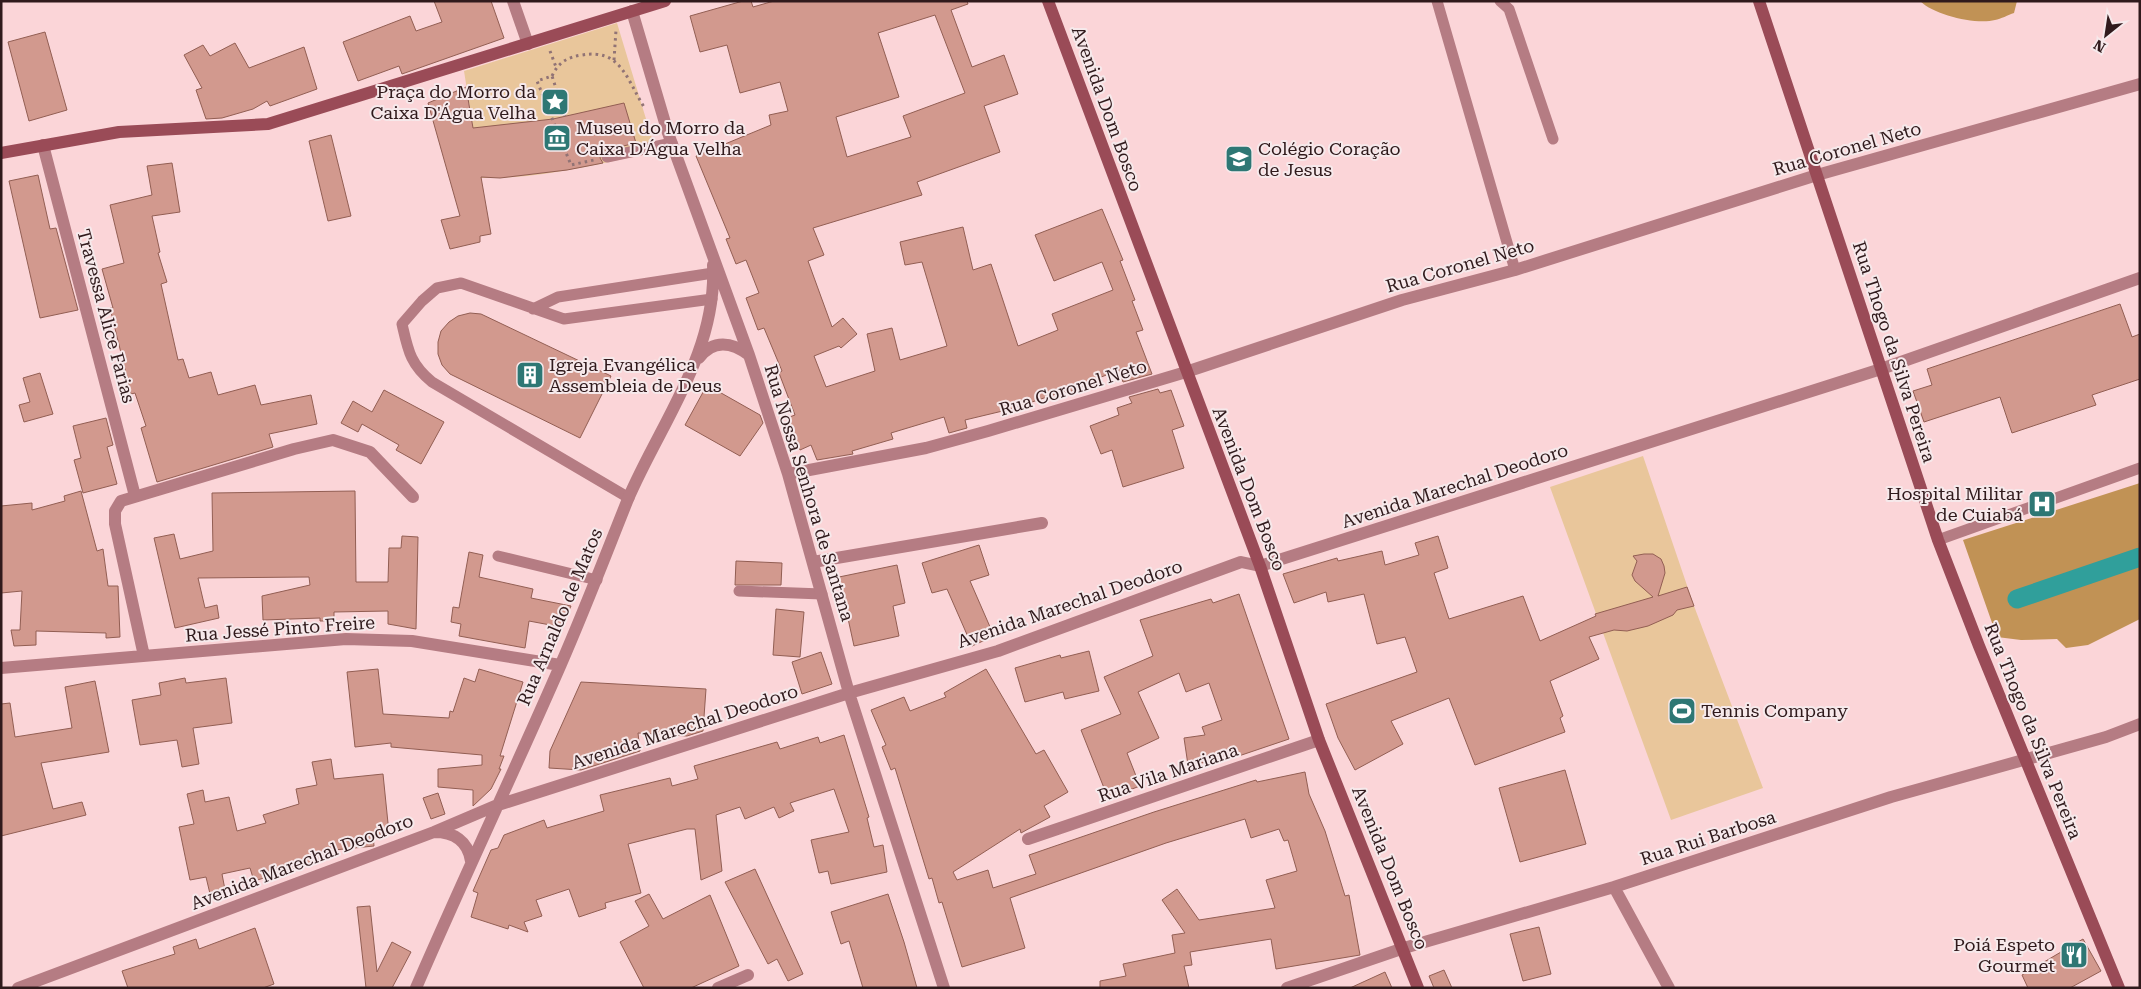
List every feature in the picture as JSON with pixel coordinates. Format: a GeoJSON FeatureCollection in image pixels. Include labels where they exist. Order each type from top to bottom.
{"type":"FeatureCollection","features":[{"type":"Feature","properties":{"kind":"street"},"geometry":{"type":"LineString","coordinates":[[513,1],[528,44]]}},
{"type":"Feature","properties":{"kind":"street"},"geometry":{"type":"LineString","coordinates":[[1,153],[119,132],[268,124],[664,1]]}},
{"type":"Feature","properties":{"kind":"street","name":"Avenida Dom Bosco"},"geometry":{"type":"LineString","coordinates":[[1048,1],[1260,566],[1319,740],[1404,948],[1418,988]]}},
{"type":"Feature","properties":{"kind":"street","name":"Rua Thogo da Silva Pereira"},"geometry":{"type":"LineString","coordinates":[[1759,1],[1938,540],[1979,646],[2119,988]]}},
{"type":"Feature","properties":{"kind":"street","name":"Rua Nossa Senhora de Santana"},"geometry":{"type":"LineString","coordinates":[[632,11],[672,143],[748,355],[788,474],[849,693],[944,988]]}},
{"type":"Feature","properties":{"kind":"street","name":"Rua Coronel Neto"},"geometry":{"type":"LineString","coordinates":[[788,474],[926,448],[1186,372],[1402,300],[1514,270],[1816,175],[2140,84]]}},
{"type":"Feature","properties":{"kind":"street","name":"Travessa Alice Farias"},"geometry":{"type":"LineString","coordinates":[[43,146],[135,496]]}},
{"type":"Feature","properties":{"kind":"street","name":"Rua Arnaldo de Matos"},"geometry":{"type":"LineString","coordinates":[[416,988],[597,580],[629,498],[698,360],[712,299],[712,255]]}},
{"type":"Feature","properties":{"kind":"street","name":"Avenida Marechal Deodoro"},"geometry":{"type":"LineString","coordinates":[[18,988],[434,832],[496,806],[849,693],[998,651],[1241,562],[1260,566],[1881,370],[2140,278]]}},
{"type":"Feature","properties":{"kind":"street"},"geometry":{"type":"LineString","coordinates":[[698,360],[707,349],[723,344],[738,348],[748,355]]}},
{"type":"Feature","properties":{"kind":"street"},"geometry":{"type":"LineString","coordinates":[[144,656],[115,524],[115,511],[121,501],[294,449],[333,440],[370,452],[413,497]]}},
{"type":"Feature","properties":{"kind":"street"},"geometry":{"type":"LineString","coordinates":[[814,562],[1042,523]]}},
{"type":"Feature","properties":{"kind":"street","name":"Rua Jessé Pinto Freire"},"geometry":{"type":"LineString","coordinates":[[1,668],[346,638],[412,641],[560,665]]}},
{"type":"Feature","properties":{"kind":"street","name":"Rua Rui Barbosa"},"geometry":{"type":"LineString","coordinates":[[1287,988],[1404,948],[1614,886],[1891,797],[2106,737],[2140,724]]}},
{"type":"Feature","properties":{"kind":"street","name":"Rua Vila Mariana"},"geometry":{"type":"LineString","coordinates":[[1028,839],[1319,740]]}},
{"type":"Feature","properties":{"kind":"street"},"geometry":{"type":"LineString","coordinates":[[434,832],[451,834],[462,841],[470,852],[471,861]]}},
{"type":"Feature","properties":{"kind":"street"},"geometry":{"type":"LineString","coordinates":[[1614,886],[1669,988]]}},
{"type":"Feature","properties":{"kind":"street"},"geometry":{"type":"LineString","coordinates":[[718,988],[748,975]]}},
{"type":"Feature","properties":{"kind":"lane"},"geometry":{"type":"LineString","coordinates":[[1437,1],[1514,270]]}},
{"type":"Feature","properties":{"kind":"lane"},"geometry":{"type":"LineString","coordinates":[[1500,1],[1509,10],[1553,138]]}},
{"type":"Feature","properties":{"kind":"lane"},"geometry":{"type":"LineString","coordinates":[[607,157],[672,143]]}},
{"type":"Feature","properties":{"kind":"lane"},"geometry":{"type":"LineString","coordinates":[[532,309],[558,297],[713,273]]}},
{"type":"Feature","properties":{"kind":"lane"},"geometry":{"type":"LineString","coordinates":[[629,498],[432,382],[418,370],[409,355],[402,324],[422,300],[437,288],[460,283],[564,319],[712,299]]}},
{"type":"Feature","properties":{"kind":"lane"},"geometry":{"type":"LineString","coordinates":[[1938,540],[2140,468]]}},
{"type":"Feature","properties":{"kind":"lane"},"geometry":{"type":"LineString","coordinates":[[498,556],[597,580]]}},
{"type":"Feature","properties":{"kind":"lane"},"geometry":{"type":"LineString","coordinates":[[739,591],[822,594]]}},
{"type":"Feature","properties":{"kind":"path"},"geometry":{"type":"LineString","coordinates":[[614,60],[617,24]]}},
{"type":"Feature","properties":{"kind":"path"},"geometry":{"type":"LineString","coordinates":[[550,53],[556,66]]}},
{"type":"Feature","properties":{"kind":"path"},"geometry":{"type":"LineString","coordinates":[[565,116],[552,76],[556,66],[572,56],[593,53],[605,55],[614,60],[624,73],[645,110]]}},
{"type":"Feature","properties":{"kind":"path"},"geometry":{"type":"LineString","coordinates":[[552,76],[537,81],[571,165],[607,157]]}},
{"type":"Feature","properties":{"kind":"shaded area"},"geometry":{"type":"Polygon","coordinates":[[[1920,1],[2017,1],[2014,13],[1997,19],[1977,21],[1956,18],[1935,11],[1920,1]]]}},
{"type":"Feature","properties":{"kind":"shaded area","name":"Praça do Morro da Caixa D'Água Velha"},"geometry":{"type":"Polygon","coordinates":[[[617,23],[656,152],[547,173],[503,178],[481,178],[464,71],[617,23]]]}},
{"type":"Feature","properties":{"kind":"shaded area","name":"Tennis Company"},"geometry":{"type":"Polygon","coordinates":[[[1643,456],[1694,606],[1763,788],[1671,820],[1550,487],[1643,456]]]}},
{"type":"Feature","properties":{"kind":"shaded area"},"geometry":{"type":"Polygon","coordinates":[[[2140,483],[2140,619],[2088,645],[2066,648],[2057,639],[2021,640],[1997,637],[1963,540],[2140,483]]]}},
{"type":"Feature","properties":{"kind":"building"},"geometry":{"type":"Polygon","coordinates":[[[434,1],[491,1],[504,38],[402,74],[399,66],[358,81],[343,42],[410,16],[416,31],[442,22],[434,1]]]}},
{"type":"Feature","properties":{"kind":"building"},"geometry":{"type":"Polygon","coordinates":[[[743,1],[751,1],[753,7],[774,1],[967,1],[968,4],[951,10],[972,67],[1004,55],[1018,94],[984,106],[1000,152],[917,182],[922,195],[813,228],[824,255],[808,261],[832,327],[843,318],[857,334],[841,348],[839,346],[814,356],[826,387],[875,371],[867,334],[892,328],[900,360],[947,346],[922,262],[905,265],[900,242],[963,227],[973,270],[991,264],[1018,346],[1058,330],[1052,314],[1113,290],[1102,262],[1054,281],[1035,235],[1102,209],[1123,260],[1120,261],[1135,300],[1132,301],[1143,330],[1136,332],[1152,374],[1123,382],[1119,370],[1066,393],[1065,391],[1011,409],[965,420],[967,428],[949,433],[944,417],[891,433],[893,439],[852,451],[853,454],[817,460],[811,445],[800,450],[787,418],[795,415],[779,373],[782,371],[764,328],[758,330],[746,298],[759,293],[746,260],[736,264],[726,239],[730,238],[696,156],[771,125],[769,115],[788,111],[780,82],[740,93],[727,45],[700,52],[690,16],[743,1]],[[935,15],[878,33],[899,97],[836,117],[847,157],[911,137],[903,116],[965,93],[935,15]]]}},
{"type":"Feature","properties":{"kind":"building"},"geometry":{"type":"Polygon","coordinates":[[[45,32],[67,110],[29,121],[8,42],[45,32]]]}},
{"type":"Feature","properties":{"kind":"building"},"geometry":{"type":"Polygon","coordinates":[[[235,43],[249,68],[304,47],[317,89],[270,106],[267,101],[253,109],[222,118],[206,119],[196,90],[202,88],[184,55],[203,45],[210,56],[235,43]]]}},
{"type":"Feature","properties":{"kind":"building"},"geometry":{"type":"Polygon","coordinates":[[[466,87],[473,128],[553,119],[624,103],[636,143],[602,151],[600,158],[603,163],[567,170],[500,178],[481,177],[491,234],[480,236],[480,242],[450,249],[441,220],[460,216],[428,103],[466,87]]]}},
{"type":"Feature","properties":{"kind":"building"},"geometry":{"type":"Polygon","coordinates":[[[331,135],[351,216],[328,221],[309,141],[331,135]]]}},
{"type":"Feature","properties":{"kind":"building"},"geometry":{"type":"Polygon","coordinates":[[[172,163],[180,212],[152,216],[160,252],[158,253],[167,282],[161,284],[178,360],[183,359],[189,378],[211,372],[218,395],[255,385],[261,405],[311,395],[317,424],[269,434],[273,447],[157,482],[141,428],[146,426],[135,393],[131,394],[110,308],[113,308],[102,269],[124,263],[110,205],[152,195],[147,166],[172,163]]]}},
{"type":"Feature","properties":{"kind":"building"},"geometry":{"type":"Polygon","coordinates":[[[38,175],[50,229],[56,228],[78,310],[40,318],[9,181],[38,175]]]}},
{"type":"Feature","properties":{"kind":"building"},"geometry":{"type":"Polygon","coordinates":[[[2120,304],[2132,337],[2140,334],[2140,379],[2092,395],[2096,405],[2012,433],[2000,397],[1924,422],[1913,391],[1932,385],[1927,369],[2120,304]]]}},
{"type":"Feature","properties":{"kind":"building","name":"Igreja Evangélica Assembleia de Deus"},"geometry":{"type":"Polygon","coordinates":[[[470,313],[481,314],[611,376],[580,438],[450,374],[442,365],[438,354],[438,342],[441,331],[458,316],[470,313]]]}},
{"type":"Feature","properties":{"kind":"building"},"geometry":{"type":"Polygon","coordinates":[[[40,373],[53,414],[24,422],[19,405],[30,402],[23,378],[40,373]]]}},
{"type":"Feature","properties":{"kind":"building"},"geometry":{"type":"Polygon","coordinates":[[[707,385],[760,415],[763,423],[740,456],[685,425],[707,385]]]}},
{"type":"Feature","properties":{"kind":"building"},"geometry":{"type":"Polygon","coordinates":[[[1158,389],[1160,393],[1171,390],[1184,426],[1172,430],[1184,468],[1123,487],[1112,450],[1101,454],[1090,426],[1119,415],[1117,408],[1132,403],[1129,397],[1158,389]]]}},
{"type":"Feature","properties":{"kind":"building"},"geometry":{"type":"Polygon","coordinates":[[[384,390],[444,422],[421,464],[396,450],[399,445],[362,424],[358,432],[341,423],[353,401],[372,412],[384,390]]]}},
{"type":"Feature","properties":{"kind":"building"},"geometry":{"type":"Polygon","coordinates":[[[106,418],[113,445],[107,447],[117,484],[83,493],[74,460],[81,458],[73,426],[106,418]]]}},
{"type":"Feature","properties":{"kind":"building"},"geometry":{"type":"Polygon","coordinates":[[[81,491],[97,551],[103,549],[108,586],[118,586],[120,637],[106,638],[106,633],[36,631],[36,645],[14,646],[11,630],[20,630],[22,591],[1,593],[1,506],[32,503],[32,510],[65,501],[64,496],[81,491]]]}},
{"type":"Feature","properties":{"kind":"building"},"geometry":{"type":"Polygon","coordinates":[[[355,491],[356,582],[388,582],[389,548],[401,548],[402,536],[418,537],[416,629],[388,624],[388,611],[334,612],[334,621],[320,621],[320,618],[263,620],[262,596],[310,585],[309,577],[198,578],[205,608],[217,605],[219,618],[175,628],[154,538],[174,534],[180,559],[213,551],[212,493],[355,491]]]}},
{"type":"Feature","properties":{"kind":"building"},"geometry":{"type":"Polygon","coordinates":[[[1438,536],[1448,568],[1434,573],[1449,619],[1523,596],[1540,641],[1596,616],[1595,614],[1653,597],[1635,581],[1632,575],[1637,561],[1633,556],[1644,554],[1653,554],[1661,559],[1664,566],[1665,573],[1658,596],[1687,587],[1694,606],[1677,610],[1673,615],[1648,626],[1627,631],[1614,630],[1589,637],[1599,659],[1550,681],[1563,716],[1560,718],[1565,732],[1475,765],[1449,698],[1391,721],[1403,744],[1355,770],[1338,738],[1326,704],[1417,672],[1405,637],[1377,644],[1364,594],[1328,602],[1326,592],[1294,603],[1283,574],[1337,558],[1338,561],[1382,551],[1385,565],[1419,555],[1415,543],[1438,536]]]}},
{"type":"Feature","properties":{"kind":"building"},"geometry":{"type":"Polygon","coordinates":[[[979,545],[989,575],[970,581],[994,636],[972,646],[947,589],[932,593],[922,563],[979,545]]]}},
{"type":"Feature","properties":{"kind":"building"},"geometry":{"type":"Polygon","coordinates":[[[469,552],[483,555],[479,577],[533,589],[531,598],[571,606],[561,627],[529,621],[525,648],[459,636],[461,624],[451,622],[453,607],[459,608],[469,552]]]}},
{"type":"Feature","properties":{"kind":"building"},"geometry":{"type":"Polygon","coordinates":[[[736,561],[782,563],[781,585],[735,585],[736,561]]]}},
{"type":"Feature","properties":{"kind":"building"},"geometry":{"type":"Polygon","coordinates":[[[897,565],[905,603],[893,606],[899,636],[854,646],[839,577],[897,565]]]}},
{"type":"Feature","properties":{"kind":"building"},"geometry":{"type":"Polygon","coordinates":[[[1239,594],[1289,739],[1215,764],[1214,761],[1188,765],[1184,738],[1205,735],[1202,727],[1222,720],[1209,683],[1186,692],[1179,673],[1138,692],[1159,738],[1127,753],[1140,786],[1108,798],[1081,730],[1121,714],[1104,677],[1153,656],[1140,620],[1211,599],[1213,603],[1239,594]]]}},
{"type":"Feature","properties":{"kind":"building"},"geometry":{"type":"Polygon","coordinates":[[[776,609],[804,612],[800,657],[773,655],[776,609]]]}},
{"type":"Feature","properties":{"kind":"building"},"geometry":{"type":"Polygon","coordinates":[[[1089,651],[1099,691],[1065,699],[1063,692],[1025,702],[1015,668],[1060,655],[1061,658],[1089,651]]]}},
{"type":"Feature","properties":{"kind":"building"},"geometry":{"type":"Polygon","coordinates":[[[821,652],[832,684],[802,694],[792,662],[821,652]]]}},
{"type":"Feature","properties":{"kind":"building"},"geometry":{"type":"Polygon","coordinates":[[[378,669],[383,714],[449,718],[450,711],[453,712],[464,678],[475,682],[479,669],[523,682],[500,756],[504,756],[499,769],[501,769],[491,789],[473,806],[473,790],[438,787],[438,769],[482,765],[482,755],[391,747],[391,743],[355,747],[347,672],[378,669]]]}},
{"type":"Feature","properties":{"kind":"building"},"geometry":{"type":"Polygon","coordinates":[[[986,669],[1036,754],[1044,750],[1068,792],[1044,806],[1050,817],[1021,833],[1020,829],[953,872],[957,880],[988,870],[993,888],[1036,874],[1029,855],[1154,812],[1256,780],[1257,782],[1305,772],[1309,794],[1325,831],[1345,896],[1349,895],[1360,955],[1276,969],[1271,939],[1190,952],[1192,965],[1184,966],[1189,988],[1100,988],[1100,981],[1126,976],[1123,964],[1175,953],[1172,935],[1185,933],[1162,900],[1177,889],[1199,920],[1275,908],[1266,880],[1297,871],[1288,840],[1284,841],[1279,829],[1251,838],[1245,819],[1166,843],[1010,898],[1025,948],[962,967],[942,902],[939,903],[932,878],[929,879],[895,768],[891,770],[882,747],[886,745],[871,710],[904,697],[910,711],[946,697],[944,693],[986,669]]]}},
{"type":"Feature","properties":{"kind":"building"},"geometry":{"type":"Polygon","coordinates":[[[185,678],[186,683],[226,678],[232,723],[193,728],[199,764],[182,767],[177,740],[140,745],[132,700],[161,695],[159,683],[185,678]]]}},
{"type":"Feature","properties":{"kind":"building"},"geometry":{"type":"Polygon","coordinates":[[[95,681],[109,752],[41,763],[53,809],[82,802],[86,815],[1,836],[1,704],[10,703],[15,737],[72,728],[65,687],[95,681]]]}},
{"type":"Feature","properties":{"kind":"building"},"geometry":{"type":"Polygon","coordinates":[[[581,682],[706,689],[703,731],[687,736],[638,733],[640,751],[581,770],[549,768],[550,751],[581,682]]]}},
{"type":"Feature","properties":{"kind":"building"},"geometry":{"type":"Polygon","coordinates":[[[844,735],[869,817],[867,818],[874,847],[883,845],[887,872],[831,884],[828,871],[819,873],[811,840],[849,832],[834,789],[790,803],[794,811],[779,818],[774,807],[745,819],[740,807],[716,815],[722,871],[701,880],[695,829],[687,829],[628,844],[641,893],[605,903],[606,908],[579,917],[569,889],[536,900],[542,916],[524,922],[528,932],[509,925],[508,929],[471,917],[478,893],[473,891],[491,850],[498,848],[504,835],[544,820],[547,828],[604,811],[600,795],[670,778],[672,786],[698,779],[694,766],[777,742],[780,749],[818,737],[820,743],[844,735]]]}},
{"type":"Feature","properties":{"kind":"building"},"geometry":{"type":"Polygon","coordinates":[[[331,759],[334,779],[383,774],[389,833],[373,835],[374,846],[334,850],[336,854],[314,861],[314,863],[254,881],[250,868],[222,874],[226,895],[211,898],[206,877],[190,880],[179,827],[194,824],[187,794],[203,790],[205,802],[229,797],[237,831],[266,823],[263,815],[299,804],[296,789],[317,785],[312,762],[331,759]]]}},
{"type":"Feature","properties":{"kind":"building"},"geometry":{"type":"Polygon","coordinates":[[[1565,770],[1586,844],[1520,862],[1499,788],[1565,770]]]}},
{"type":"Feature","properties":{"kind":"building"},"geometry":{"type":"Polygon","coordinates":[[[438,793],[445,814],[431,819],[423,798],[438,793]]]}},
{"type":"Feature","properties":{"kind":"building"},"geometry":{"type":"Polygon","coordinates":[[[755,869],[803,974],[788,981],[777,959],[768,964],[725,882],[755,869]]]}},
{"type":"Feature","properties":{"kind":"building"},"geometry":{"type":"Polygon","coordinates":[[[649,894],[663,919],[710,895],[739,966],[691,988],[644,988],[620,942],[649,926],[635,901],[649,894]]]}},
{"type":"Feature","properties":{"kind":"building"},"geometry":{"type":"Polygon","coordinates":[[[888,894],[917,988],[863,988],[849,941],[841,944],[831,912],[888,894]]]}},
{"type":"Feature","properties":{"kind":"building"},"geometry":{"type":"Polygon","coordinates":[[[370,906],[377,972],[392,942],[411,952],[392,988],[366,988],[357,907],[370,906]]]}},
{"type":"Feature","properties":{"kind":"building"},"geometry":{"type":"Polygon","coordinates":[[[1539,927],[1551,974],[1523,981],[1510,934],[1539,927]]]}},
{"type":"Feature","properties":{"kind":"building"},"geometry":{"type":"Polygon","coordinates":[[[255,928],[274,984],[263,988],[128,988],[122,971],[175,954],[173,947],[196,939],[199,949],[255,928]]]}},
{"type":"Feature","properties":{"kind":"building","name":"Poiá Espeto Gourmet"},"geometry":{"type":"Polygon","coordinates":[[[2083,939],[2101,971],[2070,988],[2028,988],[2022,975],[2083,939]]]}},
{"type":"Feature","properties":{"kind":"building"},"geometry":{"type":"Polygon","coordinates":[[[1444,970],[1452,988],[1434,988],[1429,976],[1444,970]]]}},
{"type":"Feature","properties":{"kind":"building"},"geometry":{"type":"Polygon","coordinates":[[[1385,972],[1392,988],[1350,988],[1385,972]]]}},
{"type":"Feature","properties":{"kind":"waterway"},"geometry":{"type":"LineString","coordinates":[[2017,599],[2140,557]]}},
{"type":"Feature","properties":{"kind":"place","name":"Praça do Morro da Caixa D'Água Velha"},"geometry":{"type":"Point","coordinates":[555,102]}},
{"type":"Feature","properties":{"kind":"place","name":"Museu do Morro da Caixa D'Água Velha"},"geometry":{"type":"Point","coordinates":[557,138]}},
{"type":"Feature","properties":{"kind":"place","name":"Colégio Coração de Jesus"},"geometry":{"type":"Point","coordinates":[1239,159]}},
{"type":"Feature","properties":{"kind":"place","name":"Igreja Evangélica Assembleia de Deus"},"geometry":{"type":"Point","coordinates":[530,375]}},
{"type":"Feature","properties":{"kind":"place","name":"Hospital Militar de Cuiabá"},"geometry":{"type":"Point","coordinates":[2042,504]}},
{"type":"Feature","properties":{"kind":"place","name":"Tennis Company"},"geometry":{"type":"Point","coordinates":[1682,711]}},
{"type":"Feature","properties":{"kind":"place","name":"Poiá Espeto Gourmet"},"geometry":{"type":"Point","coordinates":[2074,955]}}]}
